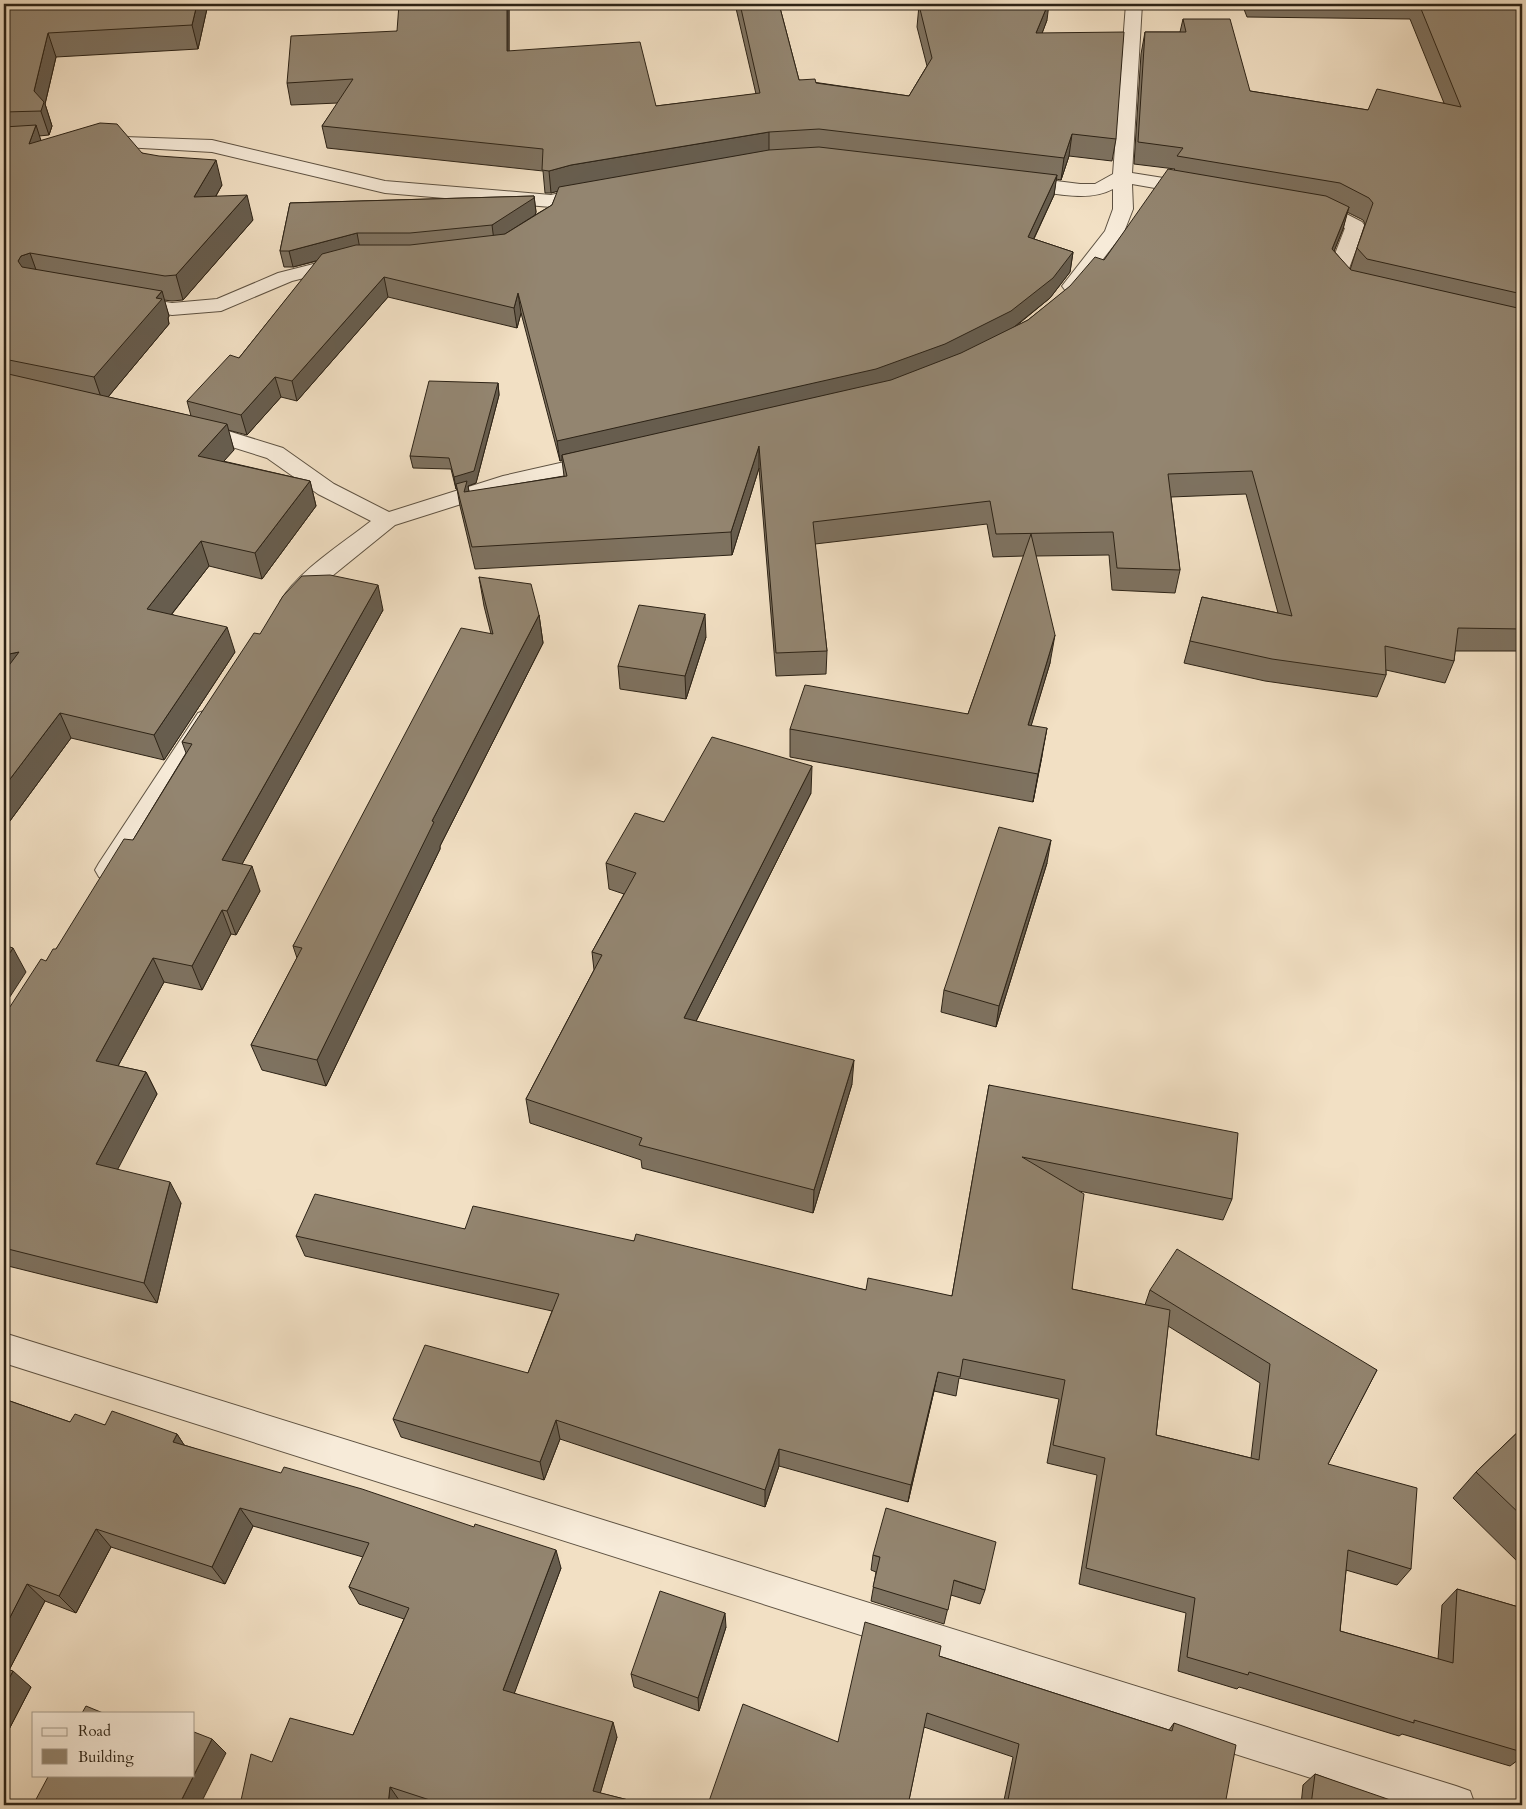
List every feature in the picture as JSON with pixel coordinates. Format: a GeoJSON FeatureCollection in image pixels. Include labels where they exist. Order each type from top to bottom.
{"type":"FeatureCollection","features":[{"type":"Feature","properties":{"kind":"street"},"geometry":{"type":"LineString","coordinates":[[1058,303],[1090,265],[1114,232],[1123,209],[1122,177],[1134,4]]}},
{"type":"Feature","properties":{"kind":"street"},"geometry":{"type":"LineString","coordinates":[[76,141],[104,140],[212,146],[386,187],[548,210],[573,195],[612,188]]}},
{"type":"Feature","properties":{"kind":"street"},"geometry":{"type":"LineString","coordinates":[[1003,181],[1080,190],[1099,189],[1122,177],[1209,192]]}},
{"type":"Feature","properties":{"kind":"street"},"geometry":{"type":"LineString","coordinates":[[1297,206],[1326,210],[1355,226],[1338,272],[1352,286],[1371,291]]}},
{"type":"Feature","properties":{"kind":"street"},"geometry":{"type":"LineString","coordinates":[[109,298],[172,309],[221,305],[285,278],[360,257]]}},
{"type":"Feature","properties":{"kind":"street"},"geometry":{"type":"LineString","coordinates":[[173,426],[220,436],[275,453],[326,489],[387,520]]}},
{"type":"Feature","properties":{"kind":"street"},"geometry":{"type":"LineString","coordinates":[[275,620],[314,579],[387,520],[511,481],[618,456]]}},
{"type":"Feature","properties":{"kind":"street"},"geometry":{"type":"LineString","coordinates":[[96,890],[219,700]]}},
{"type":"Feature","properties":{"kind":"street"},"geometry":{"type":"LineString","coordinates":[[4,1348],[1456,1805]]}},
{"type":"Feature","properties":{"kind":"building"},"geometry":{"type":"Polygon","coordinates":[[[4,4],[197,4],[192,25],[48,33],[34,91],[44,102],[41,111],[4,112],[4,4]]]}},
{"type":"Feature","properties":{"kind":"building"},"geometry":{"type":"Polygon","coordinates":[[[399,4],[507,4],[507,51],[640,42],[656,106],[760,93],[740,4],[779,4],[799,80],[815,79],[816,83],[909,96],[932,58],[919,5],[1048,4],[1036,33],[1124,32],[1116,139],[1072,134],[1064,158],[819,129],[769,132],[571,165],[549,171],[542,170],[543,149],[322,126],[353,79],[287,83],[291,36],[397,31],[399,4]]]}},
{"type":"Feature","properties":{"kind":"building"},"geometry":{"type":"Polygon","coordinates":[[[1419,4],[1522,4],[1522,294],[1367,259],[1357,248],[1373,203],[1369,198],[1340,183],[1177,156],[1183,148],[1138,142],[1145,32],[1186,32],[1183,19],[1230,19],[1250,91],[1368,110],[1377,89],[1461,107],[1419,4]]]}},
{"type":"Feature","properties":{"kind":"building"},"geometry":{"type":"Polygon","coordinates":[[[100,123],[117,124],[142,153],[216,160],[194,197],[247,195],[176,275],[165,276],[30,253],[21,256],[18,261],[22,267],[162,291],[156,298],[162,299],[94,377],[4,359],[4,127],[36,125],[29,144],[100,123]]]}},
{"type":"Feature","properties":{"kind":"building"},"geometry":{"type":"Polygon","coordinates":[[[819,147],[1057,175],[1028,237],[1073,252],[1053,278],[1011,311],[945,344],[876,369],[557,441],[518,293],[514,308],[384,277],[292,381],[275,377],[241,415],[187,401],[230,355],[239,358],[322,254],[356,245],[410,245],[505,234],[552,205],[559,187],[769,150],[819,147]]]}},
{"type":"Feature","properties":{"kind":"building"},"geometry":{"type":"Polygon","coordinates":[[[1168,169],[1326,196],[1349,207],[1332,249],[1351,270],[1522,309],[1522,629],[1458,628],[1454,661],[1385,646],[1386,675],[1272,659],[1190,641],[1202,597],[1292,616],[1252,471],[1168,474],[1180,570],[1117,568],[1113,532],[996,534],[990,501],[813,522],[827,651],[776,653],[759,446],[731,532],[472,547],[456,484],[467,481],[464,492],[567,476],[562,455],[891,380],[961,353],[1028,320],[1070,286],[1095,257],[1104,260],[1168,169]]]}},
{"type":"Feature","properties":{"kind":"building"},"geometry":{"type":"Polygon","coordinates":[[[534,196],[534,198],[492,225],[410,233],[357,233],[289,251],[280,251],[290,203],[534,196]]]}},
{"type":"Feature","properties":{"kind":"building"},"geometry":{"type":"Polygon","coordinates":[[[4,373],[227,424],[198,456],[310,481],[255,553],[201,541],[147,609],[227,627],[154,735],[60,713],[4,787],[4,672],[19,652],[4,655],[4,373]]]}},
{"type":"Feature","properties":{"kind":"building"},"geometry":{"type":"Polygon","coordinates":[[[429,381],[498,383],[474,471],[454,477],[449,458],[410,456],[429,381]]]}},
{"type":"Feature","properties":{"kind":"building"},"geometry":{"type":"Polygon","coordinates":[[[1031,534],[1055,635],[1028,725],[1047,728],[1038,774],[790,729],[805,685],[968,714],[1031,534]]]}},
{"type":"Feature","properties":{"kind":"building"},"geometry":{"type":"Polygon","coordinates":[[[330,575],[378,585],[222,860],[252,866],[227,911],[222,910],[192,966],[153,958],[96,1061],[146,1072],[96,1164],[170,1182],[144,1283],[4,1248],[4,1016],[41,959],[46,961],[53,949],[56,949],[124,839],[133,840],[192,744],[182,742],[254,633],[260,634],[283,596],[302,576],[330,575]]]}},
{"type":"Feature","properties":{"kind":"building"},"geometry":{"type":"Polygon","coordinates":[[[479,577],[531,584],[539,615],[432,821],[434,822],[317,1060],[251,1045],[302,948],[293,946],[461,628],[493,634],[479,577]]]}},
{"type":"Feature","properties":{"kind":"building"},"geometry":{"type":"Polygon","coordinates":[[[639,605],[705,614],[685,676],[618,666],[639,605]]]}},
{"type":"Feature","properties":{"kind":"building"},"geometry":{"type":"Polygon","coordinates":[[[712,737],[812,766],[684,1018],[854,1060],[814,1190],[639,1145],[642,1138],[526,1099],[602,955],[592,952],[636,873],[606,863],[635,813],[664,822],[712,737]]]}},
{"type":"Feature","properties":{"kind":"building"},"geometry":{"type":"Polygon","coordinates":[[[999,827],[1051,840],[999,1006],[944,990],[999,827]]]}},
{"type":"Feature","properties":{"kind":"building"},"geometry":{"type":"Polygon","coordinates":[[[4,945],[13,948],[4,962],[4,945]]]}},
{"type":"Feature","properties":{"kind":"building"},"geometry":{"type":"Polygon","coordinates":[[[989,1085],[1238,1133],[1232,1199],[1022,1157],[1084,1194],[1072,1289],[1170,1310],[1156,1435],[1259,1460],[1270,1364],[1150,1290],[1177,1249],[1377,1370],[1328,1464],[1417,1488],[1411,1569],[1348,1550],[1340,1631],[1453,1663],[1457,1589],[1522,1608],[1522,1752],[1414,1720],[1414,1723],[1249,1672],[1248,1675],[1187,1657],[1195,1598],[1086,1568],[1105,1458],[1053,1445],[1065,1380],[963,1359],[960,1377],[938,1372],[911,1485],[779,1449],[765,1490],[556,1420],[540,1462],[393,1419],[425,1345],[528,1373],[559,1294],[296,1236],[315,1194],[465,1229],[473,1206],[634,1241],[636,1234],[866,1290],[868,1278],[952,1296],[989,1085]]]}},
{"type":"Feature","properties":{"kind":"building"},"geometry":{"type":"Polygon","coordinates":[[[4,1399],[70,1422],[75,1414],[105,1425],[112,1411],[177,1434],[173,1442],[281,1473],[284,1467],[362,1489],[474,1527],[475,1524],[556,1550],[503,1690],[613,1722],[593,1791],[648,1805],[445,1805],[390,1787],[388,1805],[240,1805],[251,1754],[272,1762],[290,1718],[353,1735],[409,1608],[349,1587],[369,1543],[240,1508],[212,1567],[96,1529],[59,1596],[27,1584],[4,1629],[4,1399]]]}},
{"type":"Feature","properties":{"kind":"building"},"geometry":{"type":"Polygon","coordinates":[[[1522,1428],[1522,1516],[1476,1472],[1522,1428]]]}},
{"type":"Feature","properties":{"kind":"building"},"geometry":{"type":"Polygon","coordinates":[[[886,1508],[996,1542],[985,1590],[954,1580],[948,1610],[873,1587],[880,1557],[873,1555],[886,1508]]]}},
{"type":"Feature","properties":{"kind":"building"},"geometry":{"type":"Polygon","coordinates":[[[660,1591],[725,1613],[698,1698],[631,1674],[660,1591]]]}},
{"type":"Feature","properties":{"kind":"building"},"geometry":{"type":"Polygon","coordinates":[[[865,1622],[941,1646],[939,1656],[1172,1731],[1174,1723],[1236,1745],[1225,1805],[1007,1805],[1019,1744],[927,1713],[908,1805],[708,1804],[743,1704],[838,1742],[865,1622]]]}},
{"type":"Feature","properties":{"kind":"building"},"geometry":{"type":"Polygon","coordinates":[[[4,1668],[13,1671],[4,1688],[4,1668]]]}},
{"type":"Feature","properties":{"kind":"building"},"geometry":{"type":"Polygon","coordinates":[[[86,1706],[101,1712],[83,1712],[86,1706]]]}},
{"type":"Feature","properties":{"kind":"building"},"geometry":{"type":"Polygon","coordinates":[[[195,1732],[212,1739],[195,1773],[195,1732]]]}},
{"type":"Feature","properties":{"kind":"building"},"geometry":{"type":"Polygon","coordinates":[[[1315,1774],[1399,1803],[1398,1805],[1311,1805],[1315,1774]]]}},
{"type":"Feature","properties":{"kind":"building"},"geometry":{"type":"Polygon","coordinates":[[[48,1776],[194,1776],[179,1805],[33,1805],[48,1776]]]}},
{"type":"Feature","properties":{"kind":"building"},"geometry":{"type":"Polygon","coordinates":[[[4,1800],[19,1805],[4,1805],[4,1800]]]}}]}
